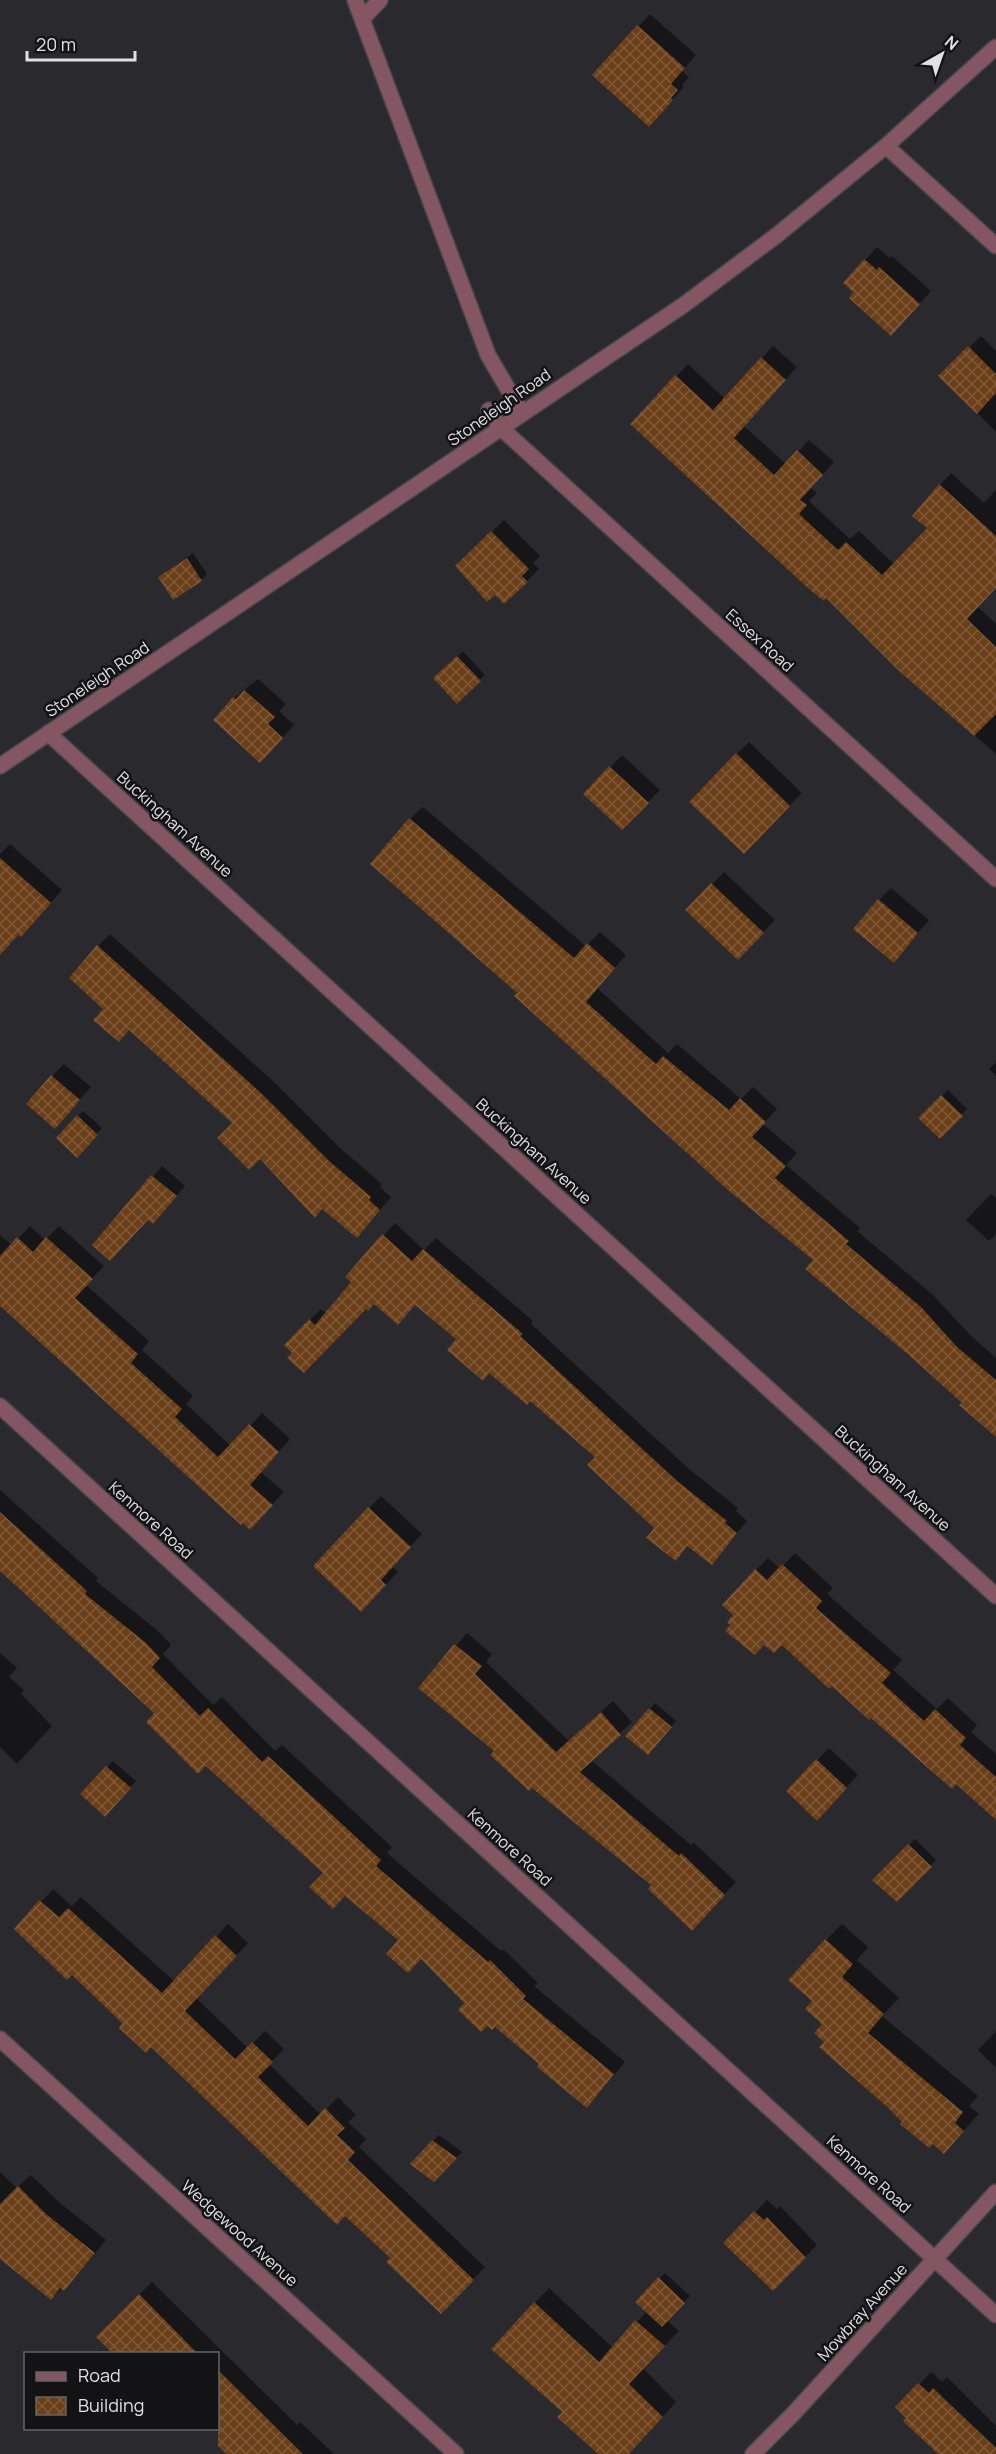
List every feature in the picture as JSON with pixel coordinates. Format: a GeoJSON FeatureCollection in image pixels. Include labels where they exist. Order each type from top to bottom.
{"type":"FeatureCollection","features":[{"type":"Feature","properties":{"kind":"street"},"geometry":{"type":"LineString","coordinates":[[355,0],[488,355],[522,413]]}},
{"type":"Feature","properties":{"kind":"street"},"geometry":{"type":"LineString","coordinates":[[362,19],[380,0]]}},
{"type":"Feature","properties":{"kind":"street","name":"Stoneleigh Road"},"geometry":{"type":"LineString","coordinates":[[0,766],[685,304],[777,235],[886,146],[996,47]]}},
{"type":"Feature","properties":{"kind":"street"},"geometry":{"type":"LineString","coordinates":[[886,146],[996,246]]}},
{"type":"Feature","properties":{"kind":"street","name":"Essex Road"},"geometry":{"type":"LineString","coordinates":[[489,410],[501,428],[996,879]]}},
{"type":"Feature","properties":{"kind":"street","name":"Buckingham Avenue"},"geometry":{"type":"LineString","coordinates":[[48,733],[996,1596]]}},
{"type":"Feature","properties":{"kind":"street","name":"Kenmore Road"},"geometry":{"type":"LineString","coordinates":[[0,1406],[996,2315]]}},
{"type":"Feature","properties":{"kind":"street","name":"Wedgewood Avenue"},"geometry":{"type":"LineString","coordinates":[[0,2039],[456,2454]]}},
{"type":"Feature","properties":{"kind":"street","name":"Mowbray Avenue"},"geometry":{"type":"LineString","coordinates":[[753,2454],[996,2192]]}},
{"type":"Feature","properties":{"kind":"building"},"geometry":{"type":"Polygon","coordinates":[[[637,25],[685,68],[671,84],[678,90],[671,98],[673,100],[649,127],[592,75],[637,25]]]}},
{"type":"Feature","properties":{"kind":"building"},"geometry":{"type":"Polygon","coordinates":[[[864,259],[877,270],[879,267],[920,304],[891,336],[849,298],[853,292],[843,283],[864,259]]]}},
{"type":"Feature","properties":{"kind":"building"},"geometry":{"type":"Polygon","coordinates":[[[968,346],[996,374],[996,393],[977,414],[938,376],[968,346]]]}},
{"type":"Feature","properties":{"kind":"building"},"geometry":{"type":"Polygon","coordinates":[[[761,357],[786,380],[734,438],[774,475],[797,450],[823,475],[800,500],[807,505],[799,514],[838,550],[846,542],[882,575],[927,528],[912,516],[939,484],[996,536],[996,588],[967,619],[996,647],[996,714],[974,736],[899,671],[826,598],[824,601],[809,589],[630,424],[675,375],[713,410],[761,357]]]}},
{"type":"Feature","properties":{"kind":"building"},"geometry":{"type":"Polygon","coordinates":[[[491,531],[529,569],[522,576],[528,582],[504,604],[495,595],[487,602],[455,566],[491,531]]]}},
{"type":"Feature","properties":{"kind":"building"},"geometry":{"type":"Polygon","coordinates":[[[187,558],[202,581],[173,600],[158,577],[187,558]]]}},
{"type":"Feature","properties":{"kind":"building"},"geometry":{"type":"Polygon","coordinates":[[[457,656],[481,681],[457,704],[433,678],[457,656]]]}},
{"type":"Feature","properties":{"kind":"building"},"geometry":{"type":"Polygon","coordinates":[[[244,690],[275,717],[268,724],[283,738],[260,763],[213,720],[233,697],[236,699],[244,690]]]}},
{"type":"Feature","properties":{"kind":"building"},"geometry":{"type":"Polygon","coordinates":[[[736,753],[790,806],[744,854],[689,802],[736,753]]]}},
{"type":"Feature","properties":{"kind":"building"},"geometry":{"type":"Polygon","coordinates":[[[609,766],[649,803],[622,830],[583,794],[609,766]]]}},
{"type":"Feature","properties":{"kind":"building"},"geometry":{"type":"Polygon","coordinates":[[[409,818],[574,958],[587,943],[615,968],[586,1002],[656,1064],[663,1056],[729,1110],[740,1098],[766,1122],[752,1137],[786,1166],[775,1178],[849,1241],[846,1244],[921,1307],[957,1347],[996,1380],[996,1437],[959,1405],[962,1403],[909,1355],[805,1269],[813,1260],[729,1191],[514,996],[517,993],[370,864],[409,818]]]}},
{"type":"Feature","properties":{"kind":"building"},"geometry":{"type":"Polygon","coordinates":[[[0,858],[51,903],[21,937],[18,935],[0,955],[0,858]]]}},
{"type":"Feature","properties":{"kind":"building"},"geometry":{"type":"Polygon","coordinates":[[[711,883],[764,933],[738,960],[685,910],[711,883]]]}},
{"type":"Feature","properties":{"kind":"building"},"geometry":{"type":"Polygon","coordinates":[[[878,899],[918,933],[894,963],[853,929],[878,899]]]}},
{"type":"Feature","properties":{"kind":"building"},"geometry":{"type":"Polygon","coordinates":[[[97,945],[262,1094],[328,1160],[371,1197],[369,1200],[380,1210],[357,1238],[322,1209],[315,1218],[260,1159],[249,1170],[217,1138],[232,1123],[129,1030],[119,1042],[93,1020],[103,1009],[69,978],[97,945]]]}},
{"type":"Feature","properties":{"kind":"building"},"geometry":{"type":"Polygon","coordinates":[[[51,1075],[80,1100],[55,1129],[26,1104],[51,1075]]]}},
{"type":"Feature","properties":{"kind":"building"},"geometry":{"type":"Polygon","coordinates":[[[941,1095],[963,1116],[940,1139],[918,1118],[941,1095]]]}},
{"type":"Feature","properties":{"kind":"building"},"geometry":{"type":"Polygon","coordinates":[[[77,1115],[98,1135],[77,1158],[56,1138],[77,1115]]]}},
{"type":"Feature","properties":{"kind":"building"},"geometry":{"type":"Polygon","coordinates":[[[151,1175],[177,1196],[153,1224],[148,1220],[110,1261],[92,1245],[151,1175]]]}},
{"type":"Feature","properties":{"kind":"building"},"geometry":{"type":"Polygon","coordinates":[[[382,1234],[412,1261],[423,1249],[523,1334],[520,1336],[677,1481],[727,1521],[725,1523],[737,1533],[712,1565],[687,1546],[676,1561],[646,1538],[654,1528],[587,1465],[595,1457],[530,1401],[527,1405],[489,1373],[483,1381],[447,1350],[456,1339],[415,1305],[398,1325],[374,1304],[368,1311],[366,1309],[304,1373],[287,1358],[292,1353],[284,1345],[309,1319],[315,1325],[351,1282],[345,1277],[382,1234]]]}},
{"type":"Feature","properties":{"kind":"building"},"geometry":{"type":"Polygon","coordinates":[[[17,1237],[33,1252],[46,1237],[93,1279],[75,1298],[138,1354],[131,1363],[182,1409],[175,1417],[218,1457],[249,1424],[279,1452],[250,1485],[273,1505],[250,1530],[243,1523],[241,1525],[0,1306],[0,1256],[17,1237]]]}},
{"type":"Feature","properties":{"kind":"building"},"geometry":{"type":"Polygon","coordinates":[[[368,1507],[411,1547],[381,1580],[386,1585],[361,1612],[313,1566],[368,1507]]]}},
{"type":"Feature","properties":{"kind":"building"},"geometry":{"type":"Polygon","coordinates":[[[0,1512],[87,1591],[85,1594],[146,1643],[160,1658],[152,1667],[200,1716],[208,1708],[262,1762],[268,1756],[381,1860],[376,1866],[488,1962],[490,1960],[526,1996],[523,1999],[614,2074],[587,2108],[537,2067],[539,2064],[495,2027],[492,2030],[487,2026],[481,2032],[458,2010],[464,2003],[421,1959],[408,1973],[386,1954],[398,1940],[345,1896],[333,1909],[309,1887],[323,1873],[206,1766],[198,1774],[146,1722],[154,1713],[0,1571],[0,1512]]]}},
{"type":"Feature","properties":{"kind":"building"},"geometry":{"type":"Polygon","coordinates":[[[782,1564],[822,1601],[816,1608],[891,1673],[882,1683],[924,1721],[935,1709],[966,1738],[960,1745],[996,1777],[996,1820],[956,1784],[952,1789],[832,1686],[829,1689],[782,1645],[774,1653],[764,1645],[755,1655],[725,1631],[730,1625],[727,1622],[733,1615],[722,1605],[755,1569],[767,1580],[782,1564]]]}},
{"type":"Feature","properties":{"kind":"building"},"geometry":{"type":"Polygon","coordinates":[[[454,1644],[482,1666],[475,1674],[556,1752],[601,1712],[621,1735],[580,1772],[679,1856],[681,1853],[725,1895],[692,1931],[648,1889],[651,1885],[532,1788],[529,1791],[490,1755],[494,1751],[418,1688],[454,1644]]]}},
{"type":"Feature","properties":{"kind":"building"},"geometry":{"type":"Polygon","coordinates":[[[649,1708],[672,1727],[648,1755],[625,1736],[649,1708]]]}},
{"type":"Feature","properties":{"kind":"building"},"geometry":{"type":"Polygon","coordinates":[[[816,1759],[847,1788],[817,1821],[786,1791],[816,1759]]]}},
{"type":"Feature","properties":{"kind":"building"},"geometry":{"type":"Polygon","coordinates":[[[106,1766],[131,1788],[105,1817],[80,1794],[106,1766]]]}},
{"type":"Feature","properties":{"kind":"building"},"geometry":{"type":"Polygon","coordinates":[[[908,1844],[932,1867],[897,1902],[872,1880],[908,1844]]]}},
{"type":"Feature","properties":{"kind":"building"},"geometry":{"type":"Polygon","coordinates":[[[39,1900],[59,1917],[68,1908],[162,1993],[215,1935],[237,1956],[185,2011],[235,2059],[252,2042],[273,2062],[258,2077],[308,2126],[325,2108],[345,2128],[337,2135],[355,2152],[348,2160],[474,2280],[441,2314],[386,2262],[390,2258],[345,2216],[337,2225],[151,2047],[146,2053],[119,2028],[122,2023],[72,1975],[67,1980],[14,1929],[39,1900]]]}},
{"type":"Feature","properties":{"kind":"building"},"geometry":{"type":"Polygon","coordinates":[[[825,1939],[853,1964],[842,1977],[884,2014],[868,2033],[963,2112],[955,2123],[964,2131],[944,2154],[933,2144],[929,2148],[900,2124],[902,2122],[887,2107],[819,2047],[824,2042],[814,2033],[822,2024],[805,2009],[812,2001],[788,1980],[825,1939]]]}},
{"type":"Feature","properties":{"kind":"building"},"geometry":{"type":"Polygon","coordinates":[[[432,2140],[457,2158],[434,2182],[410,2164],[432,2140]]]}},
{"type":"Feature","properties":{"kind":"building"},"geometry":{"type":"Polygon","coordinates":[[[18,2186],[46,2214],[95,2253],[64,2291],[60,2288],[51,2300],[0,2259],[0,2204],[18,2186]]]}},
{"type":"Feature","properties":{"kind":"building"},"geometry":{"type":"Polygon","coordinates":[[[754,2211],[764,2220],[767,2217],[806,2258],[773,2291],[723,2243],[754,2211]]]}},
{"type":"Feature","properties":{"kind":"building"},"geometry":{"type":"Polygon","coordinates":[[[658,2277],[685,2303],[662,2327],[635,2302],[658,2277]]]}},
{"type":"Feature","properties":{"kind":"building"},"geometry":{"type":"Polygon","coordinates":[[[139,2294],[196,2352],[111,2352],[96,2337],[139,2294]]]}},
{"type":"Feature","properties":{"kind":"building"},"geometry":{"type":"Polygon","coordinates":[[[534,2302],[599,2362],[635,2320],[665,2346],[629,2384],[663,2417],[629,2454],[598,2454],[557,2417],[562,2412],[491,2349],[534,2302]]]}},
{"type":"Feature","properties":{"kind":"building"},"geometry":{"type":"Polygon","coordinates":[[[219,2371],[303,2454],[226,2454],[218,2446],[219,2371]]]}},
{"type":"Feature","properties":{"kind":"building"},"geometry":{"type":"Polygon","coordinates":[[[918,2383],[929,2393],[933,2388],[996,2448],[996,2454],[938,2454],[903,2421],[906,2418],[895,2407],[918,2383]]]}}]}
